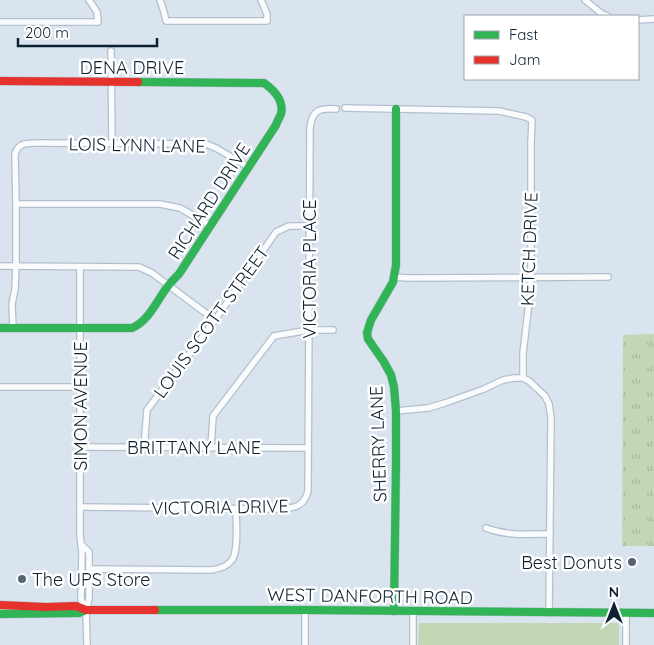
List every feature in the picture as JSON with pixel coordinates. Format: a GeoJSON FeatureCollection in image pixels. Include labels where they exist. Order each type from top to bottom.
{"type":"FeatureCollection","features":[{"type":"Feature","properties":{"kind":"street"},"geometry":{"type":"LineString","coordinates":[[0,22],[98,22],[98,12],[89,0]]}},
{"type":"Feature","properties":{"kind":"street"},"geometry":{"type":"LineString","coordinates":[[160,0],[166,21],[267,21],[267,14],[260,0]]}},
{"type":"Feature","properties":{"kind":"street"},"geometry":{"type":"LineString","coordinates":[[585,0],[605,15]]}},
{"type":"Feature","properties":{"kind":"street"},"geometry":{"type":"LineString","coordinates":[[639,20],[654,19]]}},
{"type":"Feature","properties":{"kind":"street"},"geometry":{"type":"LineString","coordinates":[[111,51],[112,144]]}},
{"type":"Feature","properties":{"kind":"street","name":"DENA DRIVE"},"geometry":{"type":"LineString","coordinates":[[0,82],[264,83]]}},
{"type":"Feature","properties":{"kind":"street","name":"RICHARD DRIVE"},"geometry":{"type":"LineString","coordinates":[[80,329],[132,328],[139,325],[179,274],[276,124],[281,113],[278,96],[264,83]]}},
{"type":"Feature","properties":{"kind":"street","name":"VICTORIA PLACE"},"geometry":{"type":"LineString","coordinates":[[308,448],[310,128],[311,119],[315,112],[326,108],[336,109]]}},
{"type":"Feature","properties":{"kind":"street"},"geometry":{"type":"LineString","coordinates":[[345,108],[396,109]]}},
{"type":"Feature","properties":{"kind":"street","name":"KETCH DRIVE"},"geometry":{"type":"LineString","coordinates":[[396,109],[499,111],[532,120],[530,294],[523,353],[523,378]]}},
{"type":"Feature","properties":{"kind":"street","name":"SHERRY LANE"},"geometry":{"type":"LineString","coordinates":[[394,611],[396,411],[394,387],[391,375],[368,339],[367,333],[369,325],[389,290],[396,265],[396,109]]}},
{"type":"Feature","properties":{"kind":"street","name":"LOIS LYNN LANE"},"geometry":{"type":"LineString","coordinates":[[16,204],[15,154],[16,149],[20,145],[28,143],[206,144],[248,167]]}},
{"type":"Feature","properties":{"kind":"street"},"geometry":{"type":"LineString","coordinates":[[12,328],[12,304],[16,266],[16,204],[160,204],[180,208],[211,226]]}},
{"type":"Feature","properties":{"kind":"street","name":"LOUIS SCOTT STREET"},"geometry":{"type":"LineString","coordinates":[[144,447],[147,410],[215,320],[276,232],[289,226],[310,226]]}},
{"type":"Feature","properties":{"kind":"street"},"geometry":{"type":"LineString","coordinates":[[0,266],[139,267],[152,273],[215,320]]}},
{"type":"Feature","properties":{"kind":"street","name":"SIMON AVENUE"},"geometry":{"type":"LineString","coordinates":[[80,267],[81,599],[86,610]]}},
{"type":"Feature","properties":{"kind":"street"},"geometry":{"type":"LineString","coordinates":[[394,277],[608,277]]}},
{"type":"Feature","properties":{"kind":"street"},"geometry":{"type":"LineString","coordinates":[[0,328],[80,329]]}},
{"type":"Feature","properties":{"kind":"street"},"geometry":{"type":"LineString","coordinates":[[210,448],[213,416],[274,336],[309,330],[333,330]]}},
{"type":"Feature","properties":{"kind":"street"},"geometry":{"type":"LineString","coordinates":[[396,411],[428,408],[484,389],[503,380],[514,378],[523,378],[529,381],[545,396],[549,404],[551,418],[549,612]]}},
{"type":"Feature","properties":{"kind":"street"},"geometry":{"type":"LineString","coordinates":[[0,387],[80,387]]}},
{"type":"Feature","properties":{"kind":"street","name":"BRITTANY LANE"},"geometry":{"type":"LineString","coordinates":[[80,446],[308,448]]}},
{"type":"Feature","properties":{"kind":"street","name":"VICTORIA DRIVE"},"geometry":{"type":"LineString","coordinates":[[80,508],[292,508],[304,502],[307,497],[308,448]]}},
{"type":"Feature","properties":{"kind":"street"},"geometry":{"type":"LineString","coordinates":[[89,568],[220,569],[233,559],[236,509]]}},
{"type":"Feature","properties":{"kind":"street"},"geometry":{"type":"LineString","coordinates":[[486,528],[510,534],[550,534]]}},
{"type":"Feature","properties":{"kind":"street","name":"SIMON AVENUE"},"geometry":{"type":"LineString","coordinates":[[81,544],[89,552],[89,599],[86,610]]}},
{"type":"Feature","properties":{"kind":"street","name":"WEST DANFORTH ROAD"},"geometry":{"type":"LineString","coordinates":[[0,605],[76,606],[86,610],[654,613]]}},
{"type":"Feature","properties":{"kind":"street"},"geometry":{"type":"LineString","coordinates":[[86,610],[87,645]]}},
{"type":"Feature","properties":{"kind":"street","name":"WEST DANFORTH ROAD"},"geometry":{"type":"LineString","coordinates":[[0,614],[79,613],[86,610]]}},
{"type":"Feature","properties":{"kind":"street"},"geometry":{"type":"LineString","coordinates":[[305,645],[306,610]]}},
{"type":"Feature","properties":{"kind":"street"},"geometry":{"type":"LineString","coordinates":[[413,611],[413,645]]}},
{"type":"Feature","properties":{"kind":"street"},"geometry":{"type":"LineString","coordinates":[[626,613],[626,645]]}},
{"type":"Feature","properties":{"kind":"green space"},"geometry":{"type":"Polygon","coordinates":[[[654,334],[654,546],[622,546],[623,335],[654,334]]]}},
{"type":"Feature","properties":{"kind":"green space"},"geometry":{"type":"Polygon","coordinates":[[[419,623],[619,623],[619,645],[418,645],[419,623]]]}},
{"type":"Feature","properties":{"kind":"traffic: fast"},"geometry":{"type":"LineString","coordinates":[[0,328],[132,328],[138,325],[148,315],[168,286],[179,274],[276,125],[281,114],[280,100],[264,83],[138,82]]}},
{"type":"Feature","properties":{"kind":"traffic: fast"},"geometry":{"type":"LineString","coordinates":[[394,611],[396,464],[394,387],[391,375],[368,339],[367,333],[371,320],[393,282],[396,265],[396,109]]}},
{"type":"Feature","properties":{"kind":"traffic: fast"},"geometry":{"type":"LineString","coordinates":[[0,614],[79,613],[86,610]]}},
{"type":"Feature","properties":{"kind":"traffic: fast"},"geometry":{"type":"LineString","coordinates":[[155,610],[654,613]]}},
{"type":"Feature","properties":{"kind":"traffic: jam"},"geometry":{"type":"LineString","coordinates":[[0,81],[138,82]]}},
{"type":"Feature","properties":{"kind":"traffic: jam"},"geometry":{"type":"LineString","coordinates":[[0,605],[76,606],[86,610],[155,610]]}},
{"type":"Feature","properties":{"kind":"place","name":"Best Donuts"},"geometry":{"type":"Point","coordinates":[632,562]}},
{"type":"Feature","properties":{"kind":"place","name":"The UPS Store"},"geometry":{"type":"Point","coordinates":[22,579]}}]}
